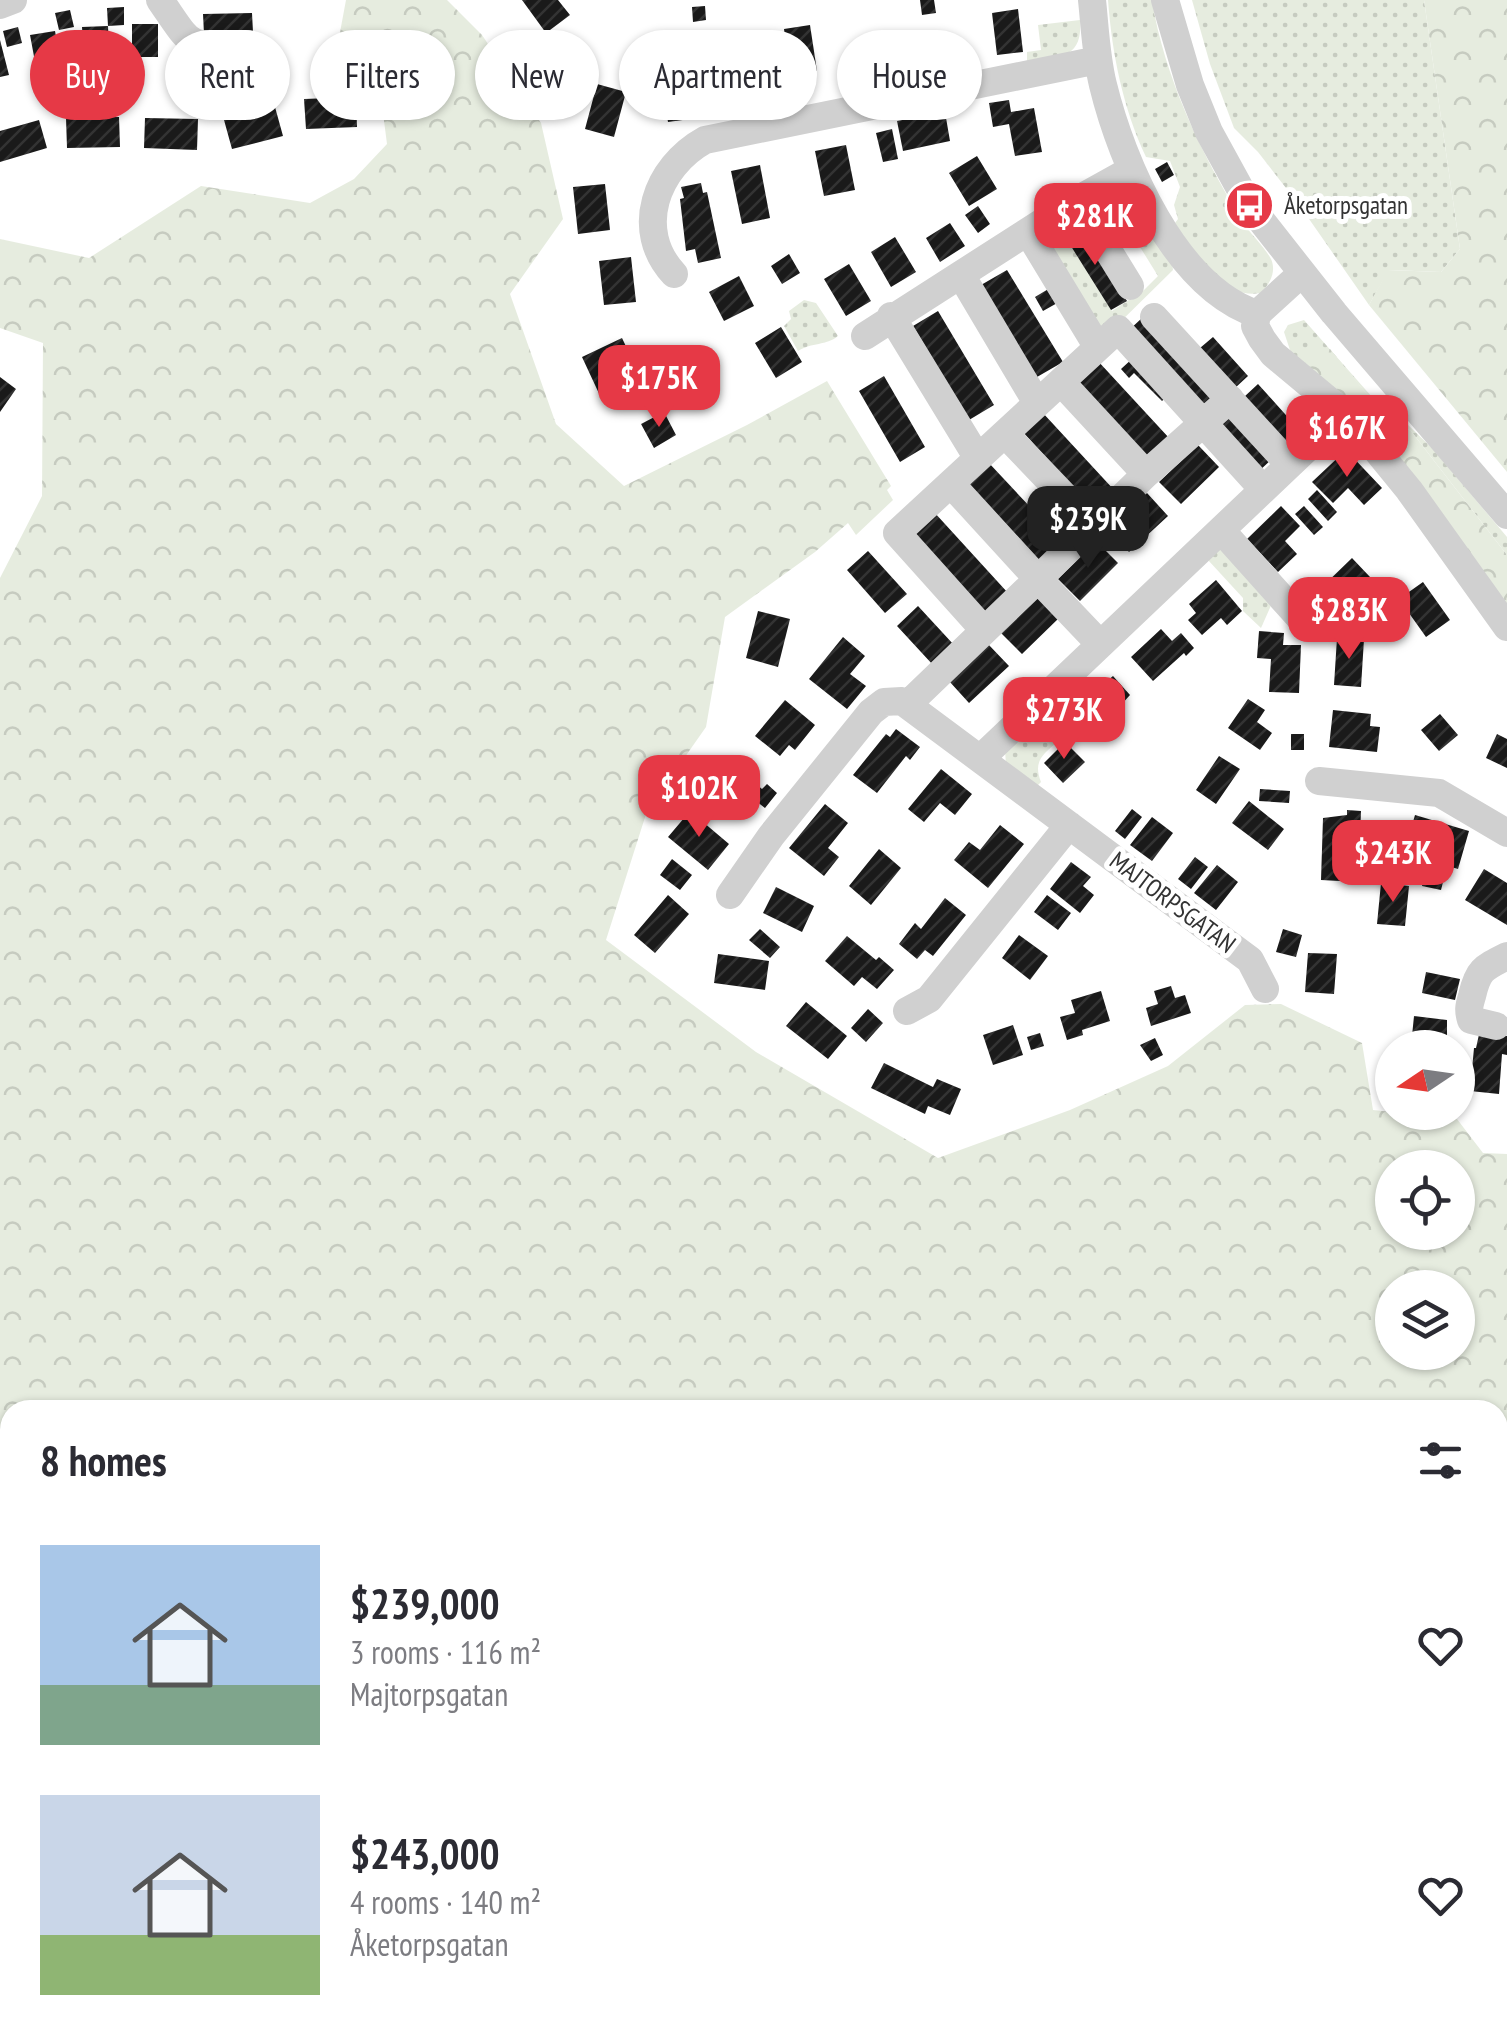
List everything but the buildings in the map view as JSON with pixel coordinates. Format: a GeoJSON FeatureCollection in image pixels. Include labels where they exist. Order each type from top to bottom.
{"type":"FeatureCollection","features":[{"type":"Feature","properties":{"kind":"street"},"geometry":{"type":"LineString","coordinates":[[0,5],[13,0]]}},
{"type":"Feature","properties":{"kind":"street"},"geometry":{"type":"LineString","coordinates":[[160,0],[179,30]]}},
{"type":"Feature","properties":{"kind":"street"},"geometry":{"type":"LineString","coordinates":[[1092,0],[1098,60],[1116,132],[1132,170],[1190,266],[1222,298],[1257,314]]}},
{"type":"Feature","properties":{"kind":"street"},"geometry":{"type":"LineString","coordinates":[[1165,0],[1190,85],[1209,132],[1250,204],[1302,273],[1507,515]]}},
{"type":"Feature","properties":{"kind":"street"},"geometry":{"type":"LineString","coordinates":[[674,274],[654,241],[656,196],[675,165],[706,140],[1098,60]]}},
{"type":"Feature","properties":{"kind":"street"},"geometry":{"type":"LineString","coordinates":[[865,336],[890,316],[1132,170]]}},
{"type":"Feature","properties":{"kind":"street"},"geometry":{"type":"LineString","coordinates":[[1077,200],[1130,286]]}},
{"type":"Feature","properties":{"kind":"street"},"geometry":{"type":"LineString","coordinates":[[1028,232],[1097,346]]}},
{"type":"Feature","properties":{"kind":"street"},"geometry":{"type":"LineString","coordinates":[[1302,273],[1257,314],[1255,326],[1272,354],[1351,419],[1409,490],[1507,627]]}},
{"type":"Feature","properties":{"kind":"street"},"geometry":{"type":"LineString","coordinates":[[961,275],[1036,403]]}},
{"type":"Feature","properties":{"kind":"street"},"geometry":{"type":"LineString","coordinates":[[890,316],[977,457]]}},
{"type":"Feature","properties":{"kind":"street"},"geometry":{"type":"LineString","coordinates":[[1154,317],[1290,464]]}},
{"type":"Feature","properties":{"kind":"street"},"geometry":{"type":"LineString","coordinates":[[984,630],[897,533],[1118,329],[1262,488]]}},
{"type":"Feature","properties":{"kind":"street"},"geometry":{"type":"LineString","coordinates":[[1061,382],[1146,474]]}},
{"type":"Feature","properties":{"kind":"street"},"geometry":{"type":"LineString","coordinates":[[730,894],[870,712],[884,702],[908,704],[1146,474],[1230,399]]}},
{"type":"Feature","properties":{"kind":"street"},"geometry":{"type":"LineString","coordinates":[[980,759],[1343,414]]}},
{"type":"Feature","properties":{"kind":"street"},"geometry":{"type":"LineString","coordinates":[[1005,434],[1092,526]]}},
{"type":"Feature","properties":{"kind":"street"},"geometry":{"type":"LineString","coordinates":[[951,484],[1099,643]]}},
{"type":"Feature","properties":{"kind":"street"},"geometry":{"type":"LineString","coordinates":[[1221,530],[1299,617]]}},
{"type":"Feature","properties":{"kind":"street","name":"MAJTORPSGATAN"},"geometry":{"type":"LineString","coordinates":[[908,704],[1250,960],[1264,989]]}},
{"type":"Feature","properties":{"kind":"street"},"geometry":{"type":"LineString","coordinates":[[1319,781],[1439,793],[1507,834]]}},
{"type":"Feature","properties":{"kind":"street"},"geometry":{"type":"LineString","coordinates":[[907,1010],[920,1007],[929,999],[1069,825]]}},
{"type":"Feature","properties":{"kind":"street"},"geometry":{"type":"LineString","coordinates":[[1496,1026],[1471,1020],[1468,1008],[1480,971],[1507,956]]}},
{"type":"Feature","properties":{"kind":"green space"},"geometry":{"type":"Polygon","coordinates":[[[346,0],[447,0],[477,30],[475,120],[541,123],[563,219],[510,294],[556,424],[624,486],[827,381],[891,486],[887,490],[893,500],[856,535],[848,523],[815,552],[725,617],[706,727],[647,811],[606,940],[756,1052],[938,1158],[1070,1110],[1168,1066],[1245,1005],[1281,1004],[1362,1043],[1375,1130],[1465,1130],[1483,1153],[1507,1154],[1507,1400],[0,1400],[0,578],[42,496],[43,343],[0,328],[0,239],[89,258],[201,186],[310,203],[354,179],[387,144],[384,120],[455,120],[455,30],[340,30],[346,0]]]}},
{"type":"Feature","properties":{"kind":"green space"},"geometry":{"type":"Polygon","coordinates":[[[1108,0],[1152,0],[1175,86],[1199,143],[1243,222],[1271,259],[1271,278],[1260,293],[1246,293],[1220,282],[1199,260],[1175,223],[1178,219],[1174,205],[1180,187],[1170,161],[1146,157],[1138,138],[1120,80],[1108,0]]]}},
{"type":"Feature","properties":{"kind":"green space"},"geometry":{"type":"Polygon","coordinates":[[[1192,0],[1424,0],[1460,249],[1441,272],[1389,270],[1369,305],[1300,206],[1234,128],[1192,0]]]}},
{"type":"Feature","properties":{"kind":"green space"},"geometry":{"type":"Polygon","coordinates":[[[1424,0],[1507,0],[1507,472],[1369,305],[1388,270],[1441,272],[1460,249],[1424,0]]]}},
{"type":"Feature","properties":{"kind":"green space"},"geometry":{"type":"Polygon","coordinates":[[[1080,20],[1077,42],[1067,54],[1027,63],[1027,52],[1041,50],[1038,25],[1080,20]]]}},
{"type":"Feature","properties":{"kind":"green space"},"geometry":{"type":"Polygon","coordinates":[[[1120,192],[1126,194],[1172,262],[1173,270],[1105,337],[1039,240],[1076,219],[1079,225],[1065,235],[1112,311],[1158,276],[1114,205],[1095,215],[1092,207],[1120,192]]]}},
{"type":"Feature","properties":{"kind":"green space"},"geometry":{"type":"Polygon","coordinates":[[[804,300],[816,303],[838,336],[798,351],[784,326],[791,319],[789,311],[804,300]]]}},
{"type":"Feature","properties":{"kind":"green space"},"geometry":{"type":"Polygon","coordinates":[[[1304,320],[1380,406],[1407,424],[1433,449],[1507,537],[1507,555],[1411,431],[1384,415],[1330,350],[1306,364],[1291,353],[1284,332],[1288,325],[1304,320]]]}},
{"type":"Feature","properties":{"kind":"green space"},"geometry":{"type":"Polygon","coordinates":[[[1330,349],[1384,415],[1411,431],[1507,555],[1507,614],[1306,364],[1304,357],[1310,351],[1330,349]]]}},
{"type":"Feature","properties":{"kind":"green space"},"geometry":{"type":"Polygon","coordinates":[[[1222,546],[1273,601],[1261,628],[1243,611],[1243,598],[1208,560],[1222,546]]]}},
{"type":"Feature","properties":{"kind":"green space"},"geometry":{"type":"Polygon","coordinates":[[[1036,719],[1057,742],[1040,759],[1041,782],[1035,788],[1006,766],[1005,749],[1036,719]]]}},
{"type":"Feature","properties":{"kind":"place","name":"Åketorpsgatan"},"geometry":{"type":"Point","coordinates":[1249,205]}}]}
